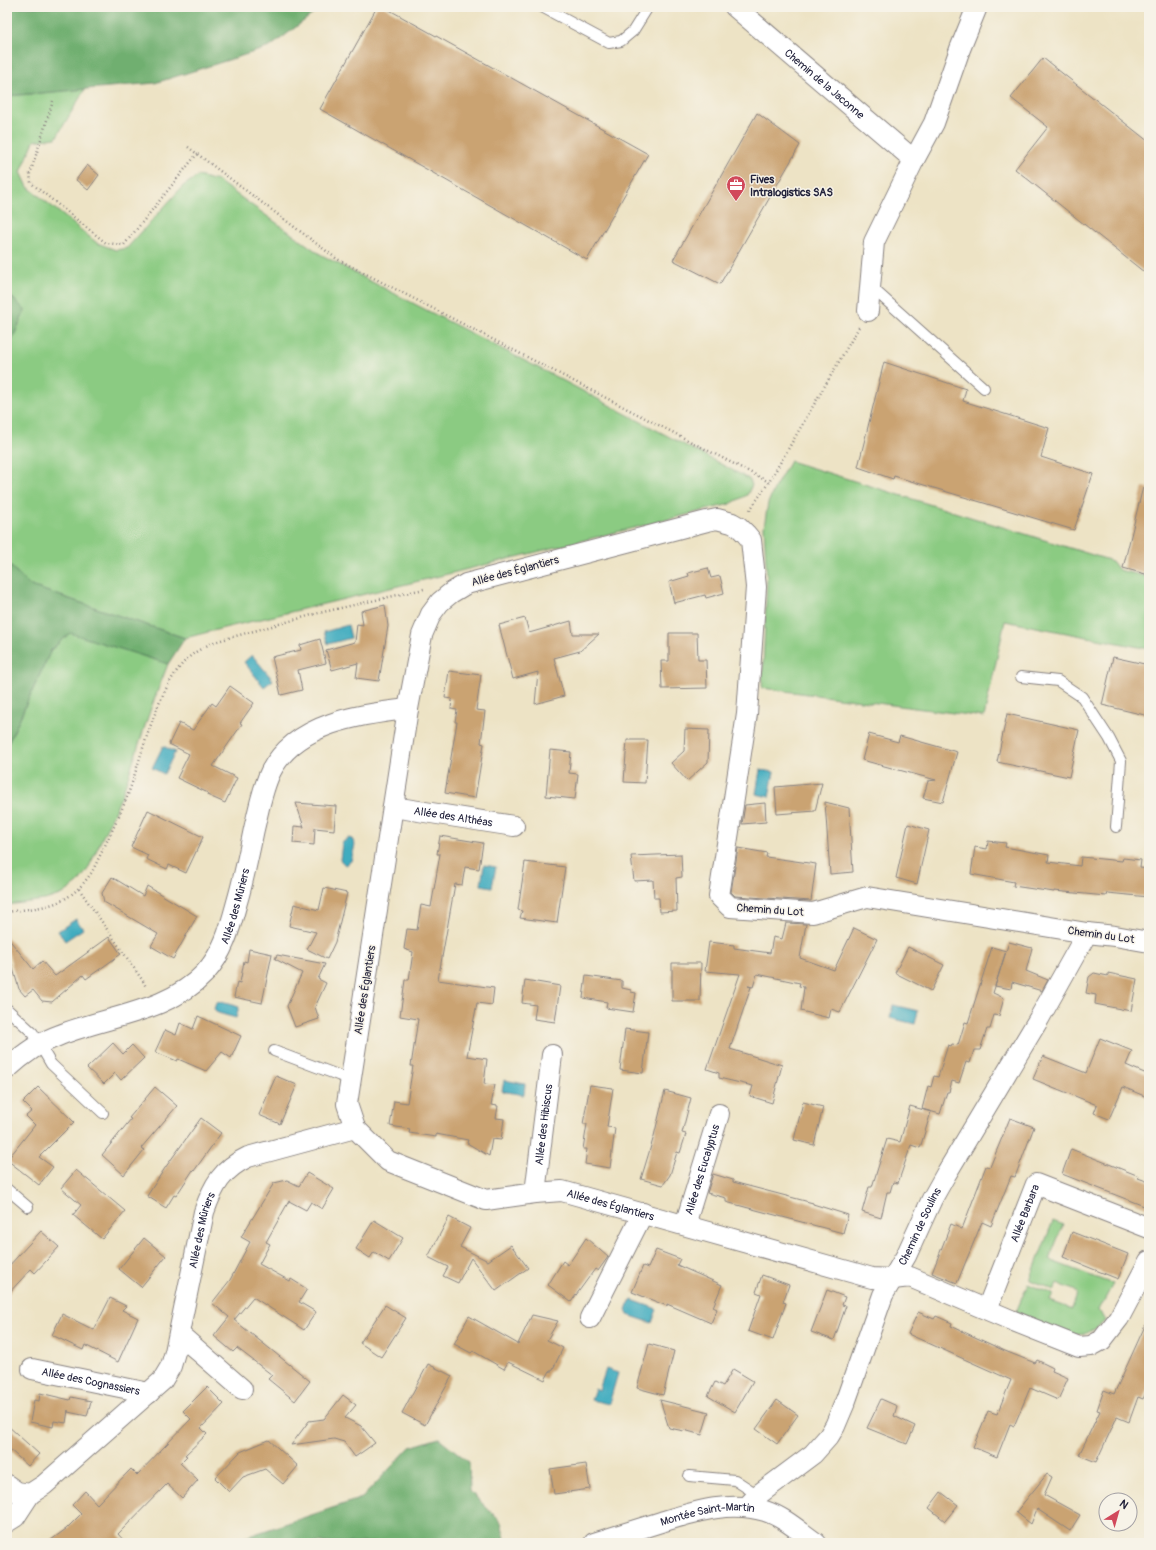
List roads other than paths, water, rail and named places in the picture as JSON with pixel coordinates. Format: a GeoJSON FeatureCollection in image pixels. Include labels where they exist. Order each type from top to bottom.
{"type":"FeatureCollection","features":[{"type":"Feature","properties":{"kind":"street","name":"Chemin de la Jaconne"},"geometry":{"type":"LineString","coordinates":[[735,7],[914,160]]}},
{"type":"Feature","properties":{"kind":"street"},"geometry":{"type":"LineString","coordinates":[[868,311],[874,242],[914,160],[934,123],[960,49],[977,7]]}},
{"type":"Feature","properties":{"kind":"street","name":"Allée des Églantiers"},"geometry":{"type":"LineString","coordinates":[[739,527],[717,519],[707,521],[466,584],[440,602],[431,614],[422,635],[408,709],[347,1104],[354,1128],[388,1161],[486,1200],[562,1191],[872,1278],[893,1279]]}},
{"type":"Feature","properties":{"kind":"street","name":"Chemin du Lot"},"geometry":{"type":"LineString","coordinates":[[739,527],[751,540],[756,587],[747,714],[719,896],[730,907],[812,912],[867,897],[1149,942]]}},
{"type":"Feature","properties":{"kind":"street","name":"Allée des Mûriers"},"geometry":{"type":"LineString","coordinates":[[7,1069],[23,1054],[58,1035],[171,999],[192,985],[205,972],[223,947],[244,876],[262,795],[271,771],[278,760],[299,740],[316,729],[375,712],[408,709]]}},
{"type":"Feature","properties":{"kind":"street","name":"Allée des Althéas"},"geometry":{"type":"LineString","coordinates":[[393,807],[514,826]]}},
{"type":"Feature","properties":{"kind":"street","name":"Chemin de Soulins"},"geometry":{"type":"LineString","coordinates":[[753,1501],[821,1446],[836,1426],[883,1294],[906,1256],[932,1199],[1040,1017],[1087,933]]}},
{"type":"Feature","properties":{"kind":"street","name":"Allée des Hibiscus"},"geometry":{"type":"LineString","coordinates":[[535,1193],[552,1055]]}},
{"type":"Feature","properties":{"kind":"street","name":"Allée des Eucalyptus"},"geometry":{"type":"LineString","coordinates":[[685,1225],[719,1114]]}},
{"type":"Feature","properties":{"kind":"street","name":"Allée des Mûriers"},"geometry":{"type":"LineString","coordinates":[[30,1494],[44,1485],[162,1381],[171,1366],[179,1334],[204,1212],[216,1183],[224,1173],[234,1164],[248,1157],[354,1128]]}},
{"type":"Feature","properties":{"kind":"street","name":"Allée Barbara"},"geometry":{"type":"LineString","coordinates":[[987,1309],[1036,1184],[1149,1228]]}},
{"type":"Feature","properties":{"kind":"street"},"geometry":{"type":"LineString","coordinates":[[590,1318],[643,1213]]}},
{"type":"Feature","properties":{"kind":"street"},"geometry":{"type":"LineString","coordinates":[[893,1279],[910,1277],[1079,1347],[1091,1346],[1102,1340],[1119,1318],[1149,1261]]}},
{"type":"Feature","properties":{"kind":"street"},"geometry":{"type":"LineString","coordinates":[[179,1334],[242,1389]]}},
{"type":"Feature","properties":{"kind":"street","name":"Allée des Cognassiers"},"geometry":{"type":"LineString","coordinates":[[32,1369],[149,1393]]}},
{"type":"Feature","properties":{"kind":"street"},"geometry":{"type":"LineString","coordinates":[[7,1485],[17,1492],[30,1494],[15,1517],[7,1522]]}},
{"type":"Feature","properties":{"kind":"street","name":"Montée Saint-Martin"},"geometry":{"type":"LineString","coordinates":[[594,1543],[696,1512],[753,1501],[765,1511],[778,1517],[816,1543]]}},
{"type":"Feature","properties":{"kind":"lane"},"geometry":{"type":"LineString","coordinates":[[542,7],[608,43],[621,41],[632,31],[648,7]]}},
{"type":"Feature","properties":{"kind":"lane"},"geometry":{"type":"LineString","coordinates":[[870,286],[984,388]]}},
{"type":"Feature","properties":{"kind":"lane"},"geometry":{"type":"LineString","coordinates":[[1021,676],[1058,681],[1082,697],[1109,738],[1121,761],[1116,827]]}},
{"type":"Feature","properties":{"kind":"lane"},"geometry":{"type":"LineString","coordinates":[[7,1009],[33,1033],[51,1064],[102,1113]]}},
{"type":"Feature","properties":{"kind":"lane"},"geometry":{"type":"LineString","coordinates":[[274,1051],[351,1080]]}},
{"type":"Feature","properties":{"kind":"lane"},"geometry":{"type":"LineString","coordinates":[[7,1189],[28,1207]]}},
{"type":"Feature","properties":{"kind":"lane"},"geometry":{"type":"LineString","coordinates":[[689,1476],[735,1480],[753,1501]]}},
{"type":"Feature","properties":{"kind":"water"},"geometry":{"type":"Polygon","coordinates":[[[348,625],[351,638],[328,644],[324,632],[348,625]]]}},
{"type":"Feature","properties":{"kind":"water"},"geometry":{"type":"Polygon","coordinates":[[[252,655],[273,680],[264,687],[244,662],[252,655]]]}},
{"type":"Feature","properties":{"kind":"water"},"geometry":{"type":"Polygon","coordinates":[[[163,746],[175,752],[164,774],[152,768],[163,746]]]}},
{"type":"Feature","properties":{"kind":"water"},"geometry":{"type":"Polygon","coordinates":[[[760,770],[774,772],[769,797],[756,794],[760,770]]]}},
{"type":"Feature","properties":{"kind":"water"},"geometry":{"type":"Polygon","coordinates":[[[348,838],[352,839],[355,845],[351,861],[346,865],[340,860],[342,843],[348,838]]]}},
{"type":"Feature","properties":{"kind":"water"},"geometry":{"type":"Polygon","coordinates":[[[484,865],[496,867],[492,887],[481,885],[484,865]]]}},
{"type":"Feature","properties":{"kind":"water"},"geometry":{"type":"Polygon","coordinates":[[[76,919],[83,929],[65,941],[58,931],[76,919]]]}},
{"type":"Feature","properties":{"kind":"water"},"geometry":{"type":"Polygon","coordinates":[[[221,1002],[239,1007],[236,1018],[218,1013],[214,1009],[216,1003],[221,1002]]]}},
{"type":"Feature","properties":{"kind":"water"},"geometry":{"type":"Polygon","coordinates":[[[893,1005],[918,1011],[915,1024],[890,1018],[893,1005]]]}},
{"type":"Feature","properties":{"kind":"water"},"geometry":{"type":"Polygon","coordinates":[[[504,1080],[525,1084],[524,1095],[502,1091],[504,1080]]]}},
{"type":"Feature","properties":{"kind":"water"},"geometry":{"type":"Polygon","coordinates":[[[632,1300],[657,1309],[652,1323],[628,1315],[626,1310],[628,1304],[632,1300]]]}},
{"type":"Feature","properties":{"kind":"water"},"geometry":{"type":"Polygon","coordinates":[[[606,1369],[618,1373],[609,1404],[591,1400],[595,1388],[599,1390],[606,1369]]]}},
{"type":"Feature","properties":{"kind":"place","name":"Fives Intralogistics SAS"},"geometry":{"type":"Point","coordinates":[736,202]}}]}
